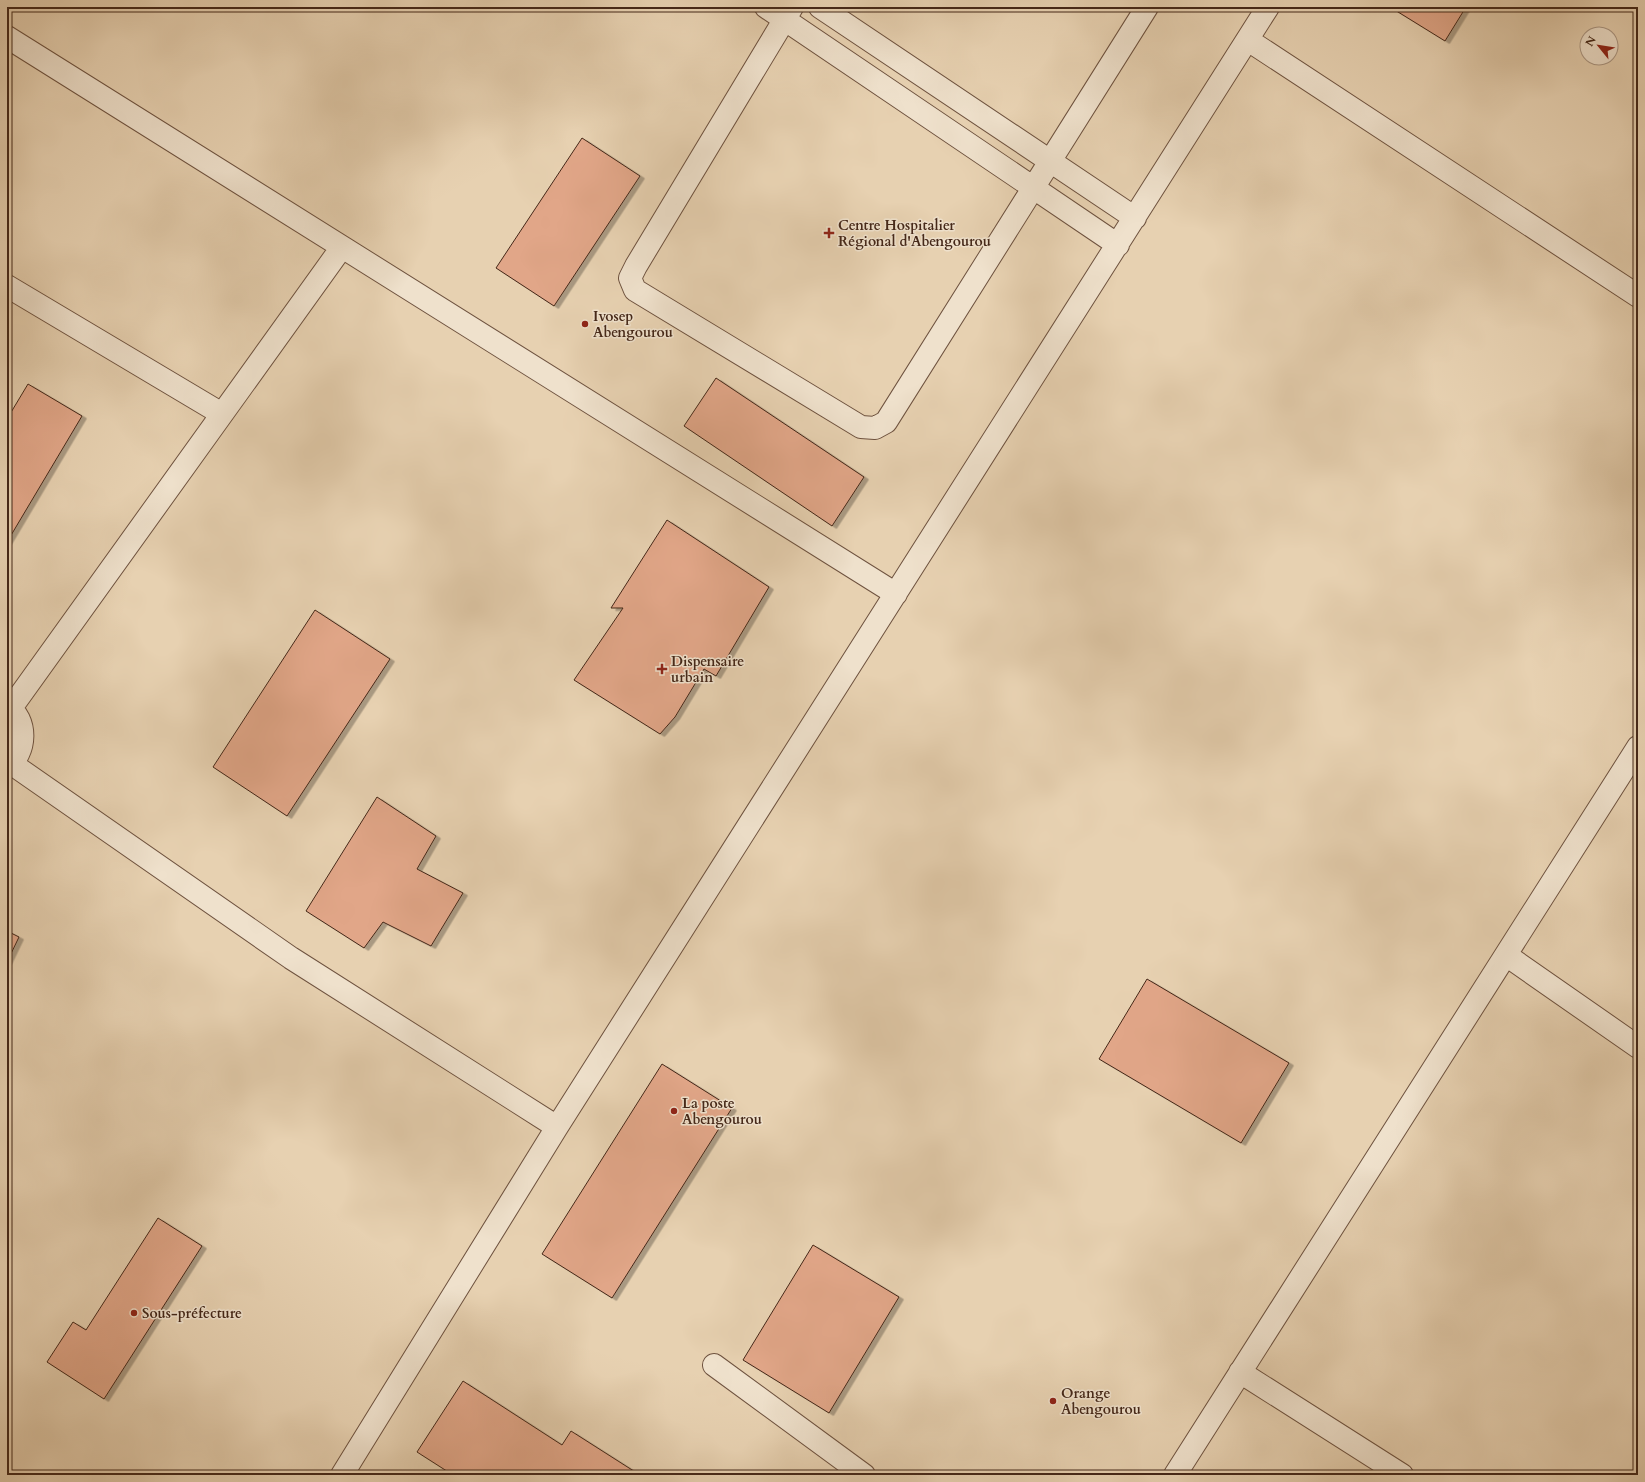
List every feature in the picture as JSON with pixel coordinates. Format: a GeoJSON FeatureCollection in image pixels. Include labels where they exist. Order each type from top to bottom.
{"type":"FeatureCollection","features":[{"type":"Feature","properties":{"kind":"street"},"geometry":{"type":"LineString","coordinates":[[820,7],[1135,218]]}},
{"type":"Feature","properties":{"kind":"street"},"geometry":{"type":"LineString","coordinates":[[1118,245],[1034,188],[781,11],[630,278],[635,290],[861,427],[875,428],[886,422],[1034,188],[1051,162],[1147,7]]}},
{"type":"Feature","properties":{"kind":"street"},"geometry":{"type":"LineString","coordinates":[[342,1475],[557,1127],[1268,7]]}},
{"type":"Feature","properties":{"kind":"street"},"geometry":{"type":"LineString","coordinates":[[7,37],[896,594]]}},
{"type":"Feature","properties":{"kind":"street"},"geometry":{"type":"LineString","coordinates":[[1248,40],[1638,296]]}},
{"type":"Feature","properties":{"kind":"street"},"geometry":{"type":"LineString","coordinates":[[342,247],[9,707],[21,724],[23,741],[19,754],[10,765],[291,958],[557,1127]]}},
{"type":"Feature","properties":{"kind":"street"},"geometry":{"type":"LineString","coordinates":[[7,286],[222,414]]}},
{"type":"Feature","properties":{"kind":"street"},"geometry":{"type":"LineString","coordinates":[[1175,1475],[1638,747]]}},
{"type":"Feature","properties":{"kind":"street"},"geometry":{"type":"LineString","coordinates":[[1506,955],[1638,1047]]}},
{"type":"Feature","properties":{"kind":"street"},"geometry":{"type":"LineString","coordinates":[[714,1365],[864,1475]]}},
{"type":"Feature","properties":{"kind":"street"},"geometry":{"type":"LineString","coordinates":[[1240,1372],[1402,1475]]}},
{"type":"Feature","properties":{"kind":"building"},"geometry":{"type":"Polygon","coordinates":[[[1390,7],[1466,7],[1445,41],[1390,7]]]}},
{"type":"Feature","properties":{"kind":"building"},"geometry":{"type":"Polygon","coordinates":[[[582,138],[640,176],[554,306],[496,268],[582,138]]]}},
{"type":"Feature","properties":{"kind":"building"},"geometry":{"type":"Polygon","coordinates":[[[716,378],[864,477],[832,526],[684,426],[716,378]]]}},
{"type":"Feature","properties":{"kind":"building"},"geometry":{"type":"Polygon","coordinates":[[[28,384],[82,416],[7,542],[7,419],[28,384]]]}},
{"type":"Feature","properties":{"kind":"building"},"geometry":{"type":"Polygon","coordinates":[[[667,520],[769,587],[716,676],[704,669],[675,717],[660,734],[574,680],[623,608],[611,608],[667,520]]]}},
{"type":"Feature","properties":{"kind":"building"},"geometry":{"type":"Polygon","coordinates":[[[315,610],[390,659],[287,816],[213,767],[315,610]]]}},
{"type":"Feature","properties":{"kind":"building"},"geometry":{"type":"Polygon","coordinates":[[[377,797],[436,836],[417,869],[463,893],[431,946],[383,922],[364,948],[306,911],[377,797]]]}},
{"type":"Feature","properties":{"kind":"building"},"geometry":{"type":"Polygon","coordinates":[[[7,931],[19,937],[7,962],[7,931]]]}},
{"type":"Feature","properties":{"kind":"building"},"geometry":{"type":"Polygon","coordinates":[[[1147,979],[1289,1063],[1241,1143],[1099,1059],[1147,979]]]}},
{"type":"Feature","properties":{"kind":"building"},"geometry":{"type":"Polygon","coordinates":[[[662,1064],[732,1108],[612,1298],[542,1254],[662,1064]]]}},
{"type":"Feature","properties":{"kind":"building"},"geometry":{"type":"Polygon","coordinates":[[[158,1218],[202,1246],[104,1399],[47,1362],[73,1322],[86,1330],[158,1218]]]}},
{"type":"Feature","properties":{"kind":"building"},"geometry":{"type":"Polygon","coordinates":[[[813,1245],[899,1297],[829,1413],[743,1360],[813,1245]]]}},
{"type":"Feature","properties":{"kind":"building"},"geometry":{"type":"Polygon","coordinates":[[[463,1381],[562,1445],[571,1431],[640,1475],[453,1475],[417,1452],[463,1381]]]}},
{"type":"Feature","properties":{"kind":"place","name":"Centre Hospitalier Régional d'Abengourou"},"geometry":{"type":"Point","coordinates":[829,233]}},
{"type":"Feature","properties":{"kind":"place","name":"Ivosep Abengourou"},"geometry":{"type":"Point","coordinates":[585,324]}},
{"type":"Feature","properties":{"kind":"place","name":"Dispensaire urbain"},"geometry":{"type":"Point","coordinates":[662,669]}},
{"type":"Feature","properties":{"kind":"place","name":"La poste Abengourou"},"geometry":{"type":"Point","coordinates":[674,1111]}},
{"type":"Feature","properties":{"kind":"place","name":"Sous-préfecture"},"geometry":{"type":"Point","coordinates":[134,1313]}},
{"type":"Feature","properties":{"kind":"place","name":"Orange Abengourou"},"geometry":{"type":"Point","coordinates":[1053,1401]}}]}
